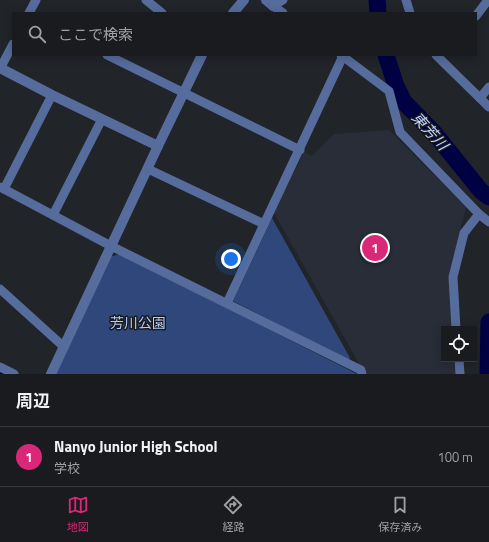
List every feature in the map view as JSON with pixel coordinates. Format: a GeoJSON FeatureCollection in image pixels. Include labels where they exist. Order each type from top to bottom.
{"type":"FeatureCollection","features":[{"type":"Feature","properties":{"kind":"street"},"geometry":{"type":"LineString","coordinates":[[30,12],[36,0]]}},
{"type":"Feature","properties":{"kind":"street"},"geometry":{"type":"LineString","coordinates":[[146,0],[161,12]]}},
{"type":"Feature","properties":{"kind":"street"},"geometry":{"type":"LineString","coordinates":[[234,12],[244,0]]}},
{"type":"Feature","properties":{"kind":"street"},"geometry":{"type":"LineString","coordinates":[[270,3],[283,0]]}},
{"type":"Feature","properties":{"kind":"street"},"geometry":{"type":"LineString","coordinates":[[408,7],[414,0]]}},
{"type":"Feature","properties":{"kind":"street"},"geometry":{"type":"LineString","coordinates":[[477,15],[488,0]]}},
{"type":"Feature","properties":{"kind":"street"},"geometry":{"type":"LineString","coordinates":[[270,3],[282,12]]}},
{"type":"Feature","properties":{"kind":"street"},"geometry":{"type":"LineString","coordinates":[[12,46],[0,68],[158,146]]}},
{"type":"Feature","properties":{"kind":"street"},"geometry":{"type":"LineString","coordinates":[[109,56],[185,92],[300,150]]}},
{"type":"Feature","properties":{"kind":"street"},"geometry":{"type":"LineString","coordinates":[[51,374],[202,56]]}},
{"type":"Feature","properties":{"kind":"street"},"geometry":{"type":"LineString","coordinates":[[227,303],[300,150],[342,56],[389,91],[400,132],[479,214],[489,222]]}},
{"type":"Feature","properties":{"kind":"street"},"geometry":{"type":"LineString","coordinates":[[441,57],[489,107]]}},
{"type":"Feature","properties":{"kind":"street"},"geometry":{"type":"LineString","coordinates":[[480,98],[489,87]]}},
{"type":"Feature","properties":{"kind":"street"},"geometry":{"type":"LineString","coordinates":[[52,95],[2,188],[111,246],[361,370],[362,374]]}},
{"type":"Feature","properties":{"kind":"street"},"geometry":{"type":"LineString","coordinates":[[53,215],[102,119]]}},
{"type":"Feature","properties":{"kind":"street"},"geometry":{"type":"LineString","coordinates":[[148,169],[264,224]]}},
{"type":"Feature","properties":{"kind":"street"},"geometry":{"type":"LineString","coordinates":[[456,326],[452,277],[464,233],[479,214]]}},
{"type":"Feature","properties":{"kind":"street"},"geometry":{"type":"LineString","coordinates":[[0,289],[64,347]]}},
{"type":"Feature","properties":{"kind":"street"},"geometry":{"type":"LineString","coordinates":[[459,362],[460,374]]}},
{"type":"Feature","properties":{"kind":"street"},"geometry":{"type":"LineString","coordinates":[[0,367],[14,374]]}},
{"type":"Feature","properties":{"kind":"shaded area"},"geometry":{"type":"Polygon","coordinates":[[[389,130],[466,207],[449,276],[452,326],[441,326],[441,362],[454,362],[456,374],[365,374],[274,213],[304,152],[312,156],[334,134],[389,130]]]}},
{"type":"Feature","properties":{"kind":"green space"},"geometry":{"type":"Polygon","coordinates":[[[272,218],[350,358],[348,360],[233,301],[272,218]]]}},
{"type":"Feature","properties":{"kind":"green space","name":"芳川公園"},"geometry":{"type":"Polygon","coordinates":[[[120,254],[357,374],[55,374],[110,257],[120,254]]]}},
{"type":"Feature","properties":{"kind":"waterway","name":"東芳川"},"geometry":{"type":"LineString","coordinates":[[377,0],[378,12]]}},
{"type":"Feature","properties":{"kind":"waterway","name":"東芳川"},"geometry":{"type":"LineString","coordinates":[[386,56],[396,86],[404,102],[435,134],[481,191],[489,197]]}},
{"type":"Feature","properties":{"kind":"waterway","name":"東芳川"},"geometry":{"type":"LineString","coordinates":[[488,374],[489,322]]}},
{"type":"Feature","properties":{"kind":"waterway"},"geometry":{"type":"LineString","coordinates":[[0,372],[4,374]]}},
{"type":"Feature","properties":{"kind":"place","name":"Nanyo Junior High School"},"geometry":{"type":"Point","coordinates":[375,248]}}]}
